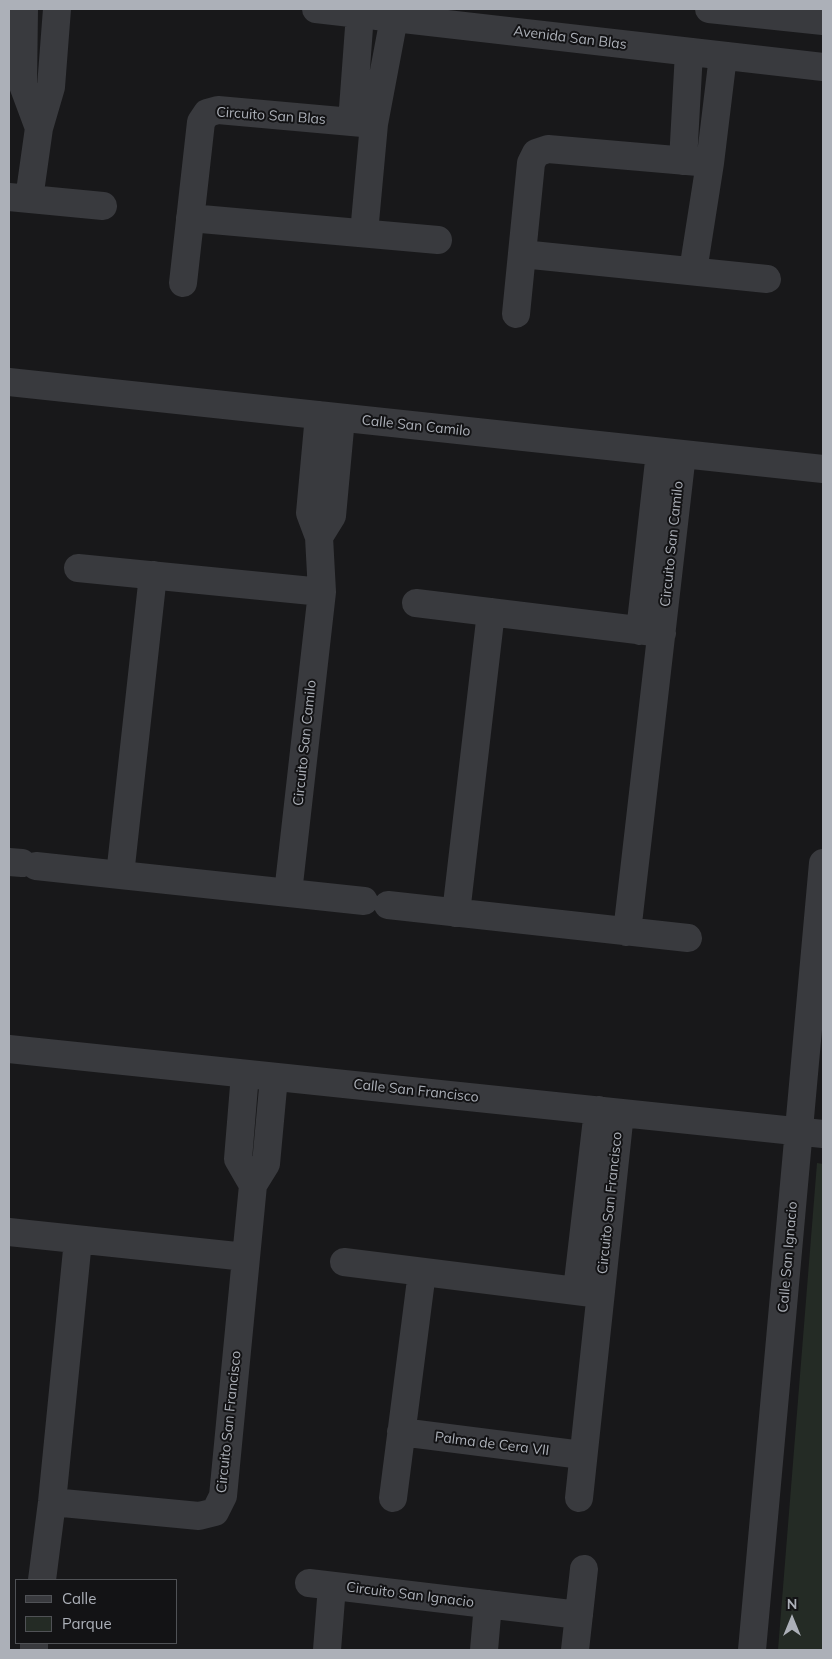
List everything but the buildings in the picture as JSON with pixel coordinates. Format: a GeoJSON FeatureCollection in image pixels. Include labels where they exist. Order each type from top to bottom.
{"type":"FeatureCollection","features":[{"type":"Feature","properties":{"kind":"street"},"geometry":{"type":"LineString","coordinates":[[24,9],[16,84],[39,128]]}},
{"type":"Feature","properties":{"kind":"street"},"geometry":{"type":"LineString","coordinates":[[57,9],[51,87],[19,198],[103,206]]}},
{"type":"Feature","properties":{"kind":"street","name":"Avenida San Blas"},"geometry":{"type":"LineString","coordinates":[[316,9],[823,67]]}},
{"type":"Feature","properties":{"kind":"street"},"geometry":{"type":"LineString","coordinates":[[708,9],[823,21]]}},
{"type":"Feature","properties":{"kind":"street"},"geometry":{"type":"LineString","coordinates":[[360,14],[364,233]]}},
{"type":"Feature","properties":{"kind":"street"},"geometry":{"type":"LineString","coordinates":[[363,123],[394,18]]}},
{"type":"Feature","properties":{"kind":"street"},"geometry":{"type":"LineString","coordinates":[[689,52],[696,162],[693,271]]}},
{"type":"Feature","properties":{"kind":"street"},"geometry":{"type":"LineString","coordinates":[[696,162],[723,56]]}},
{"type":"Feature","properties":{"kind":"street"},"geometry":{"type":"LineString","coordinates":[[16,84],[51,87]]}},
{"type":"Feature","properties":{"kind":"street","name":"Circuito San Blas"},"geometry":{"type":"LineString","coordinates":[[183,283],[202,122],[207,113],[218,110],[363,123]]}},
{"type":"Feature","properties":{"kind":"street"},"geometry":{"type":"LineString","coordinates":[[516,314],[531,163],[536,153],[548,149],[696,162]]}},
{"type":"Feature","properties":{"kind":"street"},"geometry":{"type":"LineString","coordinates":[[190,218],[438,240]]}},
{"type":"Feature","properties":{"kind":"street"},"geometry":{"type":"LineString","coordinates":[[522,254],[767,279]]}},
{"type":"Feature","properties":{"kind":"street","name":"Calle San Camilo"},"geometry":{"type":"LineString","coordinates":[[9,382],[823,469]]}},
{"type":"Feature","properties":{"kind":"street","name":"Circuito San Camilo"},"geometry":{"type":"LineString","coordinates":[[288,893],[322,592],[319,538],[310,513],[330,417]]}},
{"type":"Feature","properties":{"kind":"street","name":"Circuito San Camilo"},"geometry":{"type":"LineString","coordinates":[[627,932],[651,632],[671,453]]}},
{"type":"Feature","properties":{"kind":"street"},"geometry":{"type":"LineString","coordinates":[[78,568],[322,592]]}},
{"type":"Feature","properties":{"kind":"street"},"geometry":{"type":"LineString","coordinates":[[120,875],[153,575]]}},
{"type":"Feature","properties":{"kind":"street"},"geometry":{"type":"LineString","coordinates":[[416,603],[651,632]]}},
{"type":"Feature","properties":{"kind":"street"},"geometry":{"type":"LineString","coordinates":[[456,913],[491,612]]}},
{"type":"Feature","properties":{"kind":"street","name":"Calle San Ignacio"},"geometry":{"type":"LineString","coordinates":[[752,1650],[811,1132],[823,863]]}},
{"type":"Feature","properties":{"kind":"street"},"geometry":{"type":"LineString","coordinates":[[22,864],[688,938]]}},
{"type":"Feature","properties":{"kind":"street","name":"Calle San Francisco"},"geometry":{"type":"LineString","coordinates":[[9,1049],[811,1132]]}},
{"type":"Feature","properties":{"kind":"street"},"geometry":{"type":"LineString","coordinates":[[245,1074],[238,1159],[253,1185]]}},
{"type":"Feature","properties":{"kind":"street","name":"Circuito San Francisco"},"geometry":{"type":"LineString","coordinates":[[52,1502],[199,1516],[215,1512],[223,1496],[253,1185],[266,1164],[274,1076]]}},
{"type":"Feature","properties":{"kind":"street","name":"Circuito San Francisco"},"geometry":{"type":"LineString","coordinates":[[579,1498],[589,1292],[609,1111]]}},
{"type":"Feature","properties":{"kind":"street"},"geometry":{"type":"LineString","coordinates":[[9,1232],[246,1257]]}},
{"type":"Feature","properties":{"kind":"street"},"geometry":{"type":"LineString","coordinates":[[42,1579],[52,1502],[78,1240]]}},
{"type":"Feature","properties":{"kind":"street"},"geometry":{"type":"LineString","coordinates":[[344,1262],[589,1292]]}},
{"type":"Feature","properties":{"kind":"street"},"geometry":{"type":"LineString","coordinates":[[393,1498],[422,1272]]}},
{"type":"Feature","properties":{"kind":"street","name":"Palma de Cera VII"},"geometry":{"type":"LineString","coordinates":[[401,1432],[582,1455]]}},
{"type":"Feature","properties":{"kind":"street"},"geometry":{"type":"LineString","coordinates":[[575,1650],[584,1569]]}},
{"type":"Feature","properties":{"kind":"street","name":"Circuito San Ignacio"},"geometry":{"type":"LineString","coordinates":[[327,1650],[321,1584],[579,1615]]}},
{"type":"Feature","properties":{"kind":"street","name":"Circuito San Ignacio"},"geometry":{"type":"LineString","coordinates":[[484,1650],[488,1604]]}},
{"type":"Feature","properties":{"kind":"green space"},"geometry":{"type":"Polygon","coordinates":[[[817,1163],[823,1164],[823,1650],[778,1650],[817,1163]]]}}]}
